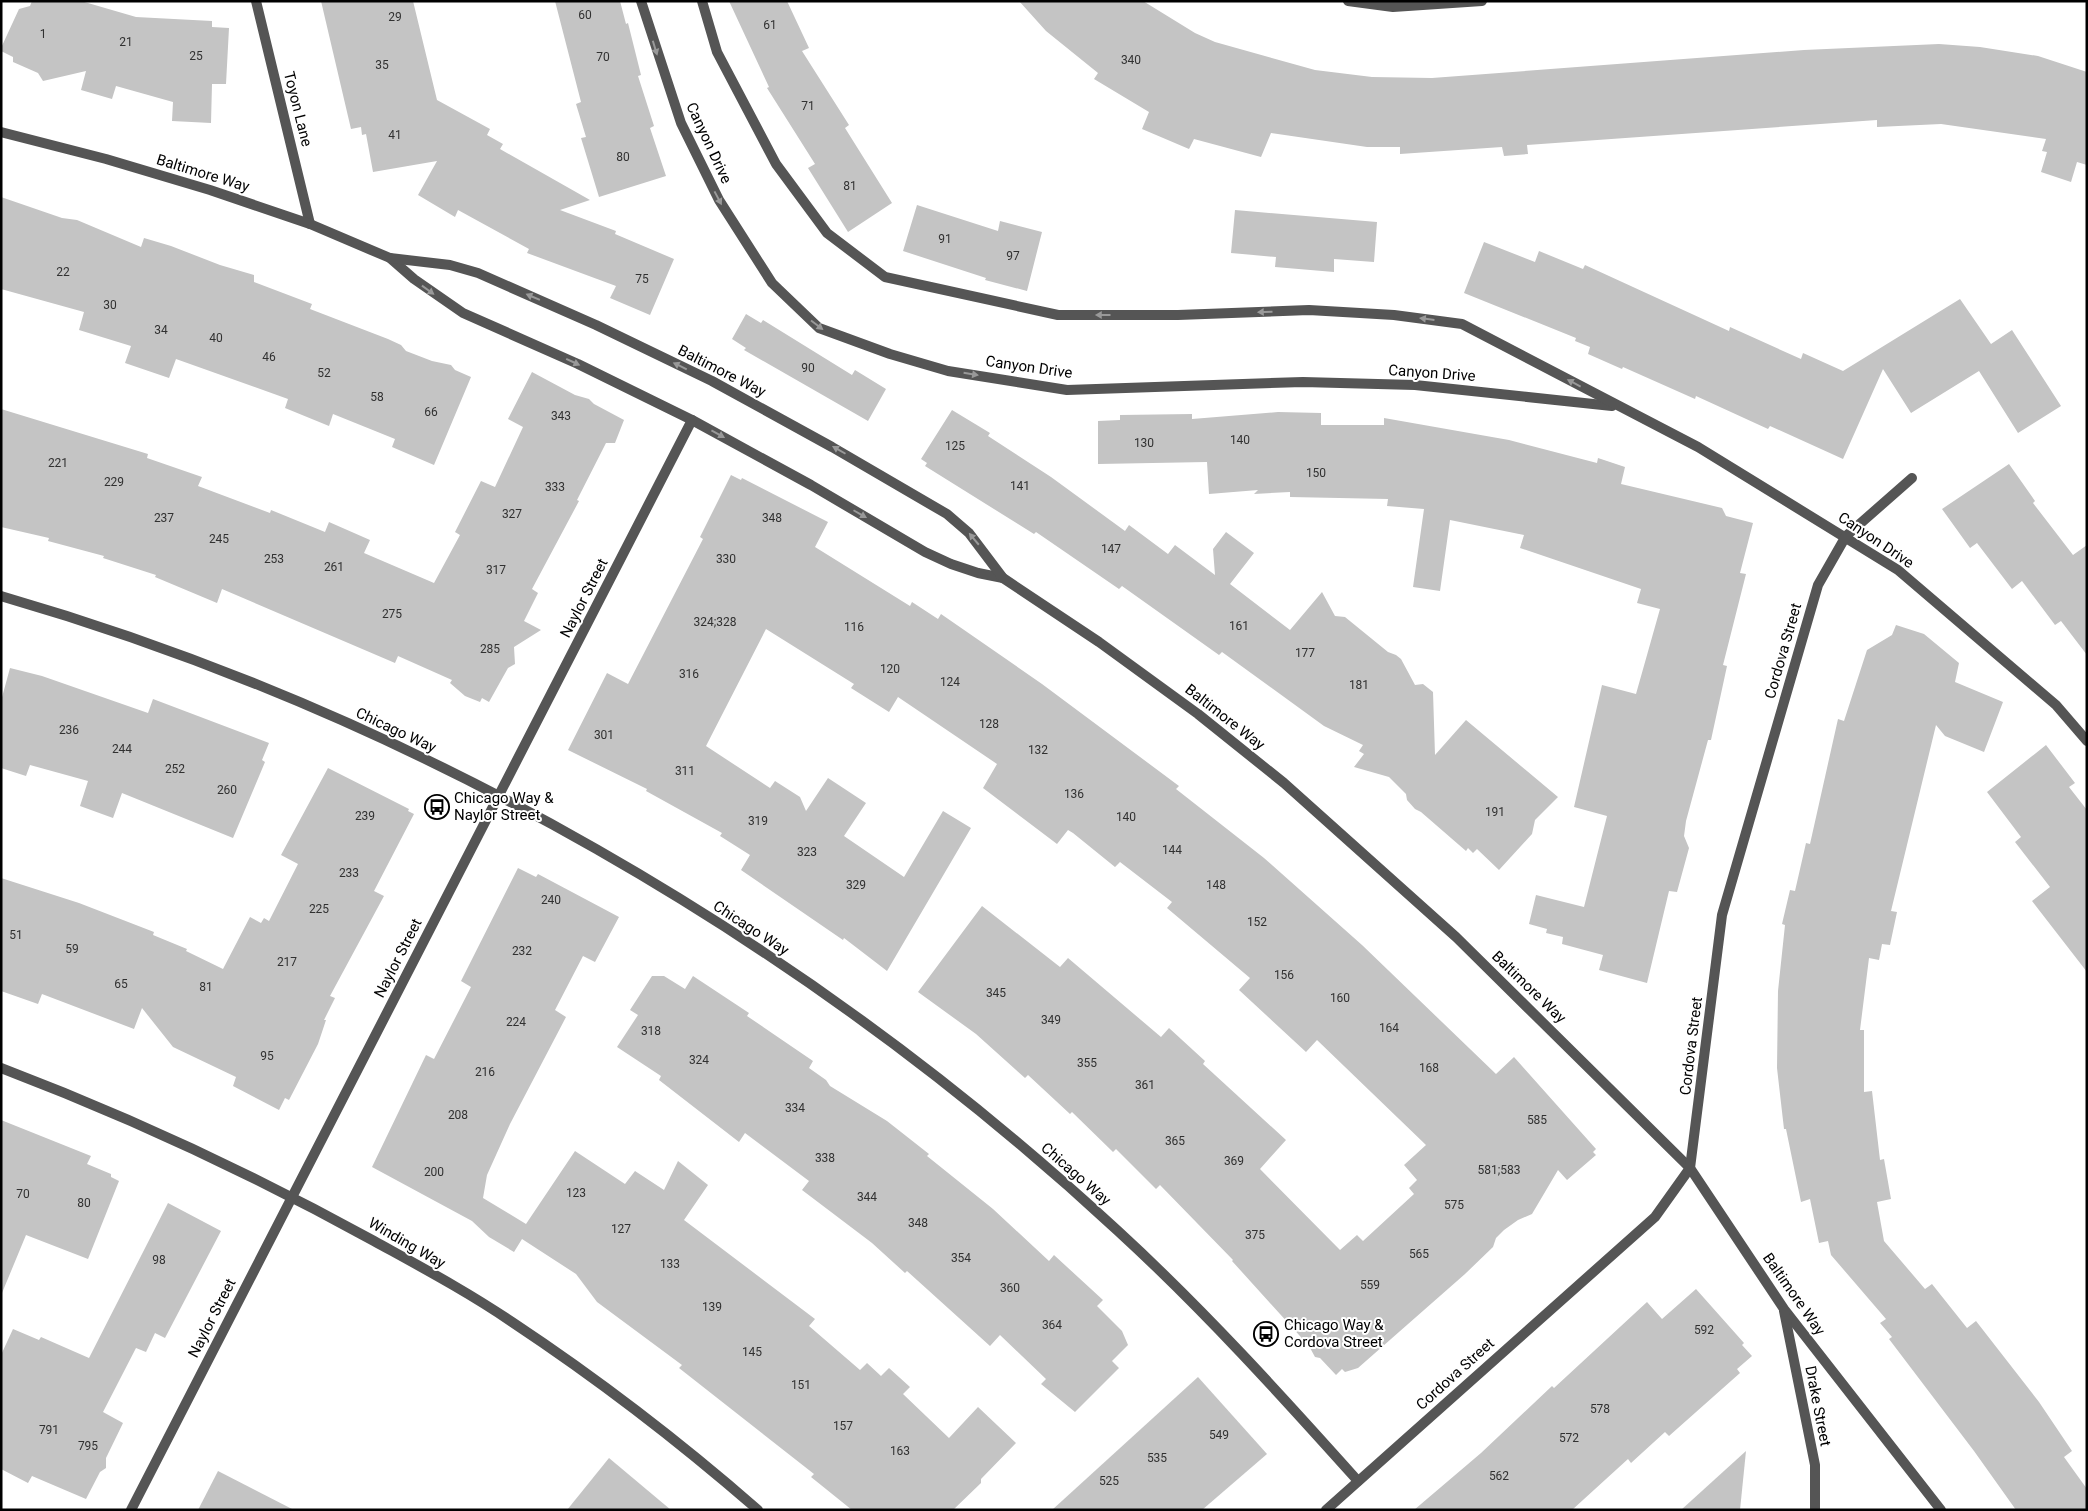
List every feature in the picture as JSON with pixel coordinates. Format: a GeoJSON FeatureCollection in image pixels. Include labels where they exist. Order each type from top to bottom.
{"type":"FeatureCollection","features":[{"type":"Feature","properties":{"kind":"street","name":"Toyon Lane"},"geometry":{"type":"LineString","coordinates":[[256,1],[310,224]]}},
{"type":"Feature","properties":{"kind":"street","name":"Canyon Drive"},"geometry":{"type":"LineString","coordinates":[[641,1],[657,55],[681,123],[719,200],[772,283],[819,328],[890,354],[948,371],[1067,390],[1303,382],[1396,385],[1618,406]]}},
{"type":"Feature","properties":{"kind":"street","name":"Canyon Drive"},"geometry":{"type":"LineString","coordinates":[[702,1],[717,52],[776,164],[827,233],[885,277],[1058,315],[1178,315],[1309,310],[1394,315],[1462,324],[1698,447],[1846,536],[1898,570],[2056,704],[2087,741]]}},
{"type":"Feature","properties":{"kind":"street"},"geometry":{"type":"LineString","coordinates":[[1348,1],[1393,7],[1482,1]]}},
{"type":"Feature","properties":{"kind":"street","name":"Baltimore Way"},"geometry":{"type":"LineString","coordinates":[[1,132],[106,159],[210,190],[310,224],[390,258],[436,263],[478,273],[596,325],[712,381],[832,447],[947,514],[969,533],[1003,578],[1098,642],[1198,714],[1284,782],[1456,937],[1690,1168],[1784,1309],[1941,1510]]}},
{"type":"Feature","properties":{"kind":"street","name":"Baltimore Way"},"geometry":{"type":"LineString","coordinates":[[390,258],[414,279],[463,313],[578,364],[692,420],[811,485],[925,552],[978,573],[1003,578]]}},
{"type":"Feature","properties":{"kind":"street","name":"Naylor Street"},"geometry":{"type":"LineString","coordinates":[[131,1510],[692,420]]}},
{"type":"Feature","properties":{"kind":"street","name":"Cordova Street"},"geometry":{"type":"LineString","coordinates":[[1326,1510],[1655,1217],[1690,1168],[1722,915],[1818,585],[1846,536],[1912,478]]}},
{"type":"Feature","properties":{"kind":"street","name":"Chicago Way"},"geometry":{"type":"LineString","coordinates":[[1,596],[116,632],[328,715],[499,796],[662,889],[760,951],[834,1001],[976,1108],[1118,1231],[1176,1286],[1358,1481]]}},
{"type":"Feature","properties":{"kind":"street","name":"Winding Way"},"geometry":{"type":"LineString","coordinates":[[1,1068],[79,1098],[173,1138],[292,1196],[403,1257],[511,1321],[614,1393],[704,1463],[758,1510]]}},
{"type":"Feature","properties":{"kind":"street","name":"Drake Street"},"geometry":{"type":"LineString","coordinates":[[1784,1309],[1815,1465],[1816,1510]]}},
{"type":"Feature","properties":{"kind":"building"},"geometry":{"type":"Polygon","coordinates":[[[32,1],[81,1],[136,17],[212,21],[212,27],[229,28],[226,84],[212,84],[211,123],[172,121],[173,102],[116,86],[112,99],[81,90],[86,71],[43,81],[38,73],[13,62],[13,57],[1,51],[1,48],[19,9],[30,6],[32,1]]]}},
{"type":"Feature","properties":{"kind":"building"},"geometry":{"type":"Polygon","coordinates":[[[321,1],[413,1],[437,100],[490,129],[487,135],[503,144],[500,149],[590,200],[560,210],[616,231],[615,234],[674,259],[650,315],[610,298],[616,286],[527,253],[529,249],[458,210],[455,217],[418,195],[437,161],[373,172],[366,134],[362,135],[361,127],[351,129],[321,1]]]}},
{"type":"Feature","properties":{"kind":"building"},"geometry":{"type":"Polygon","coordinates":[[[555,1],[620,1],[626,24],[628,23],[641,75],[638,76],[654,126],[650,128],[666,176],[599,197],[581,138],[586,137],[576,104],[581,102],[555,1]]]}},
{"type":"Feature","properties":{"kind":"building"},"geometry":{"type":"Polygon","coordinates":[[[729,1],[787,1],[809,48],[802,51],[849,125],[845,128],[892,203],[848,232],[808,168],[815,164],[767,88],[769,87],[729,1]]]}},
{"type":"Feature","properties":{"kind":"building"},"geometry":{"type":"Polygon","coordinates":[[[1019,1],[1143,1],[1195,33],[1215,42],[1315,70],[1372,77],[1432,78],[1804,50],[1939,44],[1980,47],[2038,56],[2087,72],[2087,165],[2077,162],[2071,182],[2041,172],[2047,152],[2042,151],[2046,139],[1941,124],[1877,127],[1877,120],[1527,145],[1528,154],[1504,156],[1502,147],[1400,154],[1400,147],[1367,147],[1271,133],[1261,157],[1194,139],[1189,149],[1142,129],[1149,112],[1094,79],[1098,73],[1046,31],[1019,1]]]}},
{"type":"Feature","properties":{"kind":"building"},"geometry":{"type":"Polygon","coordinates":[[[1,197],[62,218],[77,220],[141,247],[144,238],[254,275],[254,282],[312,304],[310,309],[388,339],[401,345],[406,351],[432,361],[451,365],[455,370],[471,377],[434,465],[392,447],[395,439],[333,414],[329,426],[285,408],[288,399],[176,359],[169,378],[125,363],[131,346],[79,330],[84,312],[1,289],[1,197]]]}},
{"type":"Feature","properties":{"kind":"building"},"geometry":{"type":"Polygon","coordinates":[[[917,205],[998,231],[1000,221],[1042,232],[1027,291],[985,280],[986,278],[903,251],[917,205]]]}},
{"type":"Feature","properties":{"kind":"building"},"geometry":{"type":"Polygon","coordinates":[[[1235,210],[1377,222],[1374,262],[1334,259],[1334,272],[1275,267],[1276,257],[1231,253],[1235,210]]]}},
{"type":"Feature","properties":{"kind":"building"},"geometry":{"type":"Polygon","coordinates":[[[1484,242],[1535,262],[1539,251],[1583,269],[1585,265],[1729,331],[1730,327],[1801,359],[1803,353],[1843,371],[1960,299],[1991,344],[2012,330],[2061,406],[2018,433],[1979,371],[1911,413],[1883,369],[1843,459],[1770,426],[1768,429],[1696,396],[1695,399],[1623,367],[1622,369],[1588,354],[1590,347],[1575,341],[1576,338],[1464,293],[1484,242]]]}},
{"type":"Feature","properties":{"kind":"building"},"geometry":{"type":"Polygon","coordinates":[[[746,314],[761,323],[763,320],[852,375],[855,370],[886,389],[868,421],[744,350],[746,348],[732,339],[746,314]]]}},
{"type":"Feature","properties":{"kind":"building"},"geometry":{"type":"Polygon","coordinates":[[[532,372],[575,395],[589,399],[594,404],[624,420],[615,443],[606,443],[577,500],[579,501],[532,589],[538,593],[524,621],[541,630],[514,647],[515,664],[508,668],[489,702],[482,698],[480,702],[465,696],[450,683],[452,680],[398,656],[395,663],[222,589],[217,603],[155,577],[156,575],[103,558],[104,556],[48,541],[49,538],[1,527],[1,409],[148,454],[147,458],[202,477],[198,486],[270,513],[271,510],[325,532],[329,522],[370,540],[364,553],[434,583],[460,535],[455,532],[481,481],[495,487],[523,427],[508,419],[532,372]]]}},
{"type":"Feature","properties":{"kind":"building"},"geometry":{"type":"Polygon","coordinates":[[[952,410],[990,433],[988,436],[1051,477],[1125,531],[1129,525],[1168,554],[1175,545],[1215,575],[1213,549],[1226,532],[1254,553],[1230,584],[1290,630],[1322,592],[1335,616],[1345,617],[1388,652],[1396,655],[1401,659],[1415,685],[1423,684],[1433,692],[1435,755],[1466,720],[1558,797],[1535,820],[1532,834],[1499,870],[1477,849],[1473,853],[1468,848],[1466,851],[1415,809],[1407,800],[1406,794],[1389,777],[1354,767],[1364,754],[1359,751],[1363,745],[1324,726],[1222,652],[1219,655],[1122,586],[1119,589],[1036,532],[1034,534],[925,466],[927,463],[921,459],[952,410]]]}},
{"type":"Feature","properties":{"kind":"building"},"geometry":{"type":"Polygon","coordinates":[[[1278,412],[1321,413],[1321,425],[1384,425],[1384,418],[1509,440],[1597,463],[1598,458],[1625,467],[1621,484],[1722,508],[1726,516],[1753,523],[1740,573],[1746,574],[1723,665],[1727,666],[1711,740],[1708,740],[1686,821],[1684,836],[1689,848],[1677,892],[1669,891],[1647,983],[1599,970],[1603,955],[1562,944],[1563,937],[1546,933],[1547,929],[1529,924],[1536,895],[1584,907],[1607,816],[1574,807],[1602,685],[1636,694],[1660,609],[1637,603],[1641,589],[1520,548],[1524,535],[1450,520],[1440,591],[1413,587],[1424,509],[1387,506],[1388,499],[1290,497],[1290,492],[1254,494],[1258,490],[1209,494],[1207,462],[1098,464],[1098,421],[1120,420],[1120,415],[1192,414],[1192,419],[1278,412]]]}},
{"type":"Feature","properties":{"kind":"building"},"geometry":{"type":"Polygon","coordinates":[[[2009,464],[2035,501],[2033,503],[2073,555],[2087,545],[2087,655],[2061,621],[2055,625],[2022,581],[2012,589],[1977,543],[1970,548],[1942,509],[2009,464]]]}},
{"type":"Feature","properties":{"kind":"building"},"geometry":{"type":"Polygon","coordinates":[[[731,475],[741,480],[742,478],[828,522],[815,547],[910,606],[912,602],[938,619],[941,614],[1042,684],[1179,786],[1176,789],[1264,858],[1362,945],[1496,1074],[1514,1057],[1596,1149],[1593,1152],[1596,1155],[1567,1180],[1558,1170],[1532,1214],[1518,1220],[1504,1230],[1496,1238],[1493,1247],[1465,1274],[1358,1368],[1345,1372],[1342,1369],[1336,1375],[1320,1358],[1315,1357],[1309,1346],[1233,1260],[1160,1185],[1156,1189],[1116,1149],[1113,1152],[1072,1112],[1070,1114],[1028,1075],[1025,1078],[976,1034],[918,992],[982,906],[1060,967],[1068,958],[1161,1037],[1169,1028],[1205,1061],[1203,1064],[1286,1140],[1260,1169],[1340,1250],[1357,1235],[1363,1241],[1414,1194],[1409,1188],[1417,1180],[1404,1165],[1426,1145],[1317,1040],[1306,1052],[1239,990],[1250,978],[1167,908],[1172,902],[1120,862],[1115,867],[1068,830],[1057,844],[983,788],[997,764],[898,697],[889,712],[851,688],[854,684],[766,629],[706,746],[770,788],[775,781],[800,797],[806,811],[828,778],[866,803],[844,836],[904,877],[943,811],[971,828],[887,971],[844,938],[843,940],[741,870],[750,855],[720,836],[722,833],[646,791],[647,789],[568,750],[607,673],[628,684],[703,539],[700,537],[731,475]]]}},
{"type":"Feature","properties":{"kind":"building"},"geometry":{"type":"Polygon","coordinates":[[[1896,625],[1924,634],[1959,663],[1955,682],[2003,702],[1984,752],[1945,736],[1936,725],[1891,911],[1897,912],[1890,945],[1882,944],[1879,960],[1869,958],[1860,1030],[1864,1030],[1864,1092],[1872,1091],[1880,1160],[1884,1159],[1891,1199],[1877,1202],[1884,1241],[1925,1289],[1932,1284],[1967,1328],[1976,1321],[2039,1402],[2072,1451],[2064,1457],[2087,1489],[2087,1510],[2016,1510],[1889,1339],[1892,1337],[1880,1323],[1886,1319],[1831,1255],[1828,1241],[1819,1243],[1810,1199],[1801,1202],[1786,1129],[1784,1129],[1777,1068],[1778,991],[1785,925],[1782,924],[1790,890],[1795,891],[1806,843],[1810,844],[1838,719],[1844,721],[1867,650],[1892,635],[1896,625]]]}},
{"type":"Feature","properties":{"kind":"building"},"geometry":{"type":"Polygon","coordinates":[[[10,668],[42,676],[148,713],[153,699],[269,743],[262,760],[265,762],[233,838],[122,793],[113,818],[80,806],[88,781],[30,765],[26,776],[1,768],[1,701],[10,668]]]}},
{"type":"Feature","properties":{"kind":"building"},"geometry":{"type":"Polygon","coordinates":[[[2046,745],[2075,783],[2069,787],[2087,810],[2087,972],[2032,901],[2050,887],[2015,842],[2021,837],[1987,792],[2046,745]]]}},
{"type":"Feature","properties":{"kind":"building"},"geometry":{"type":"Polygon","coordinates":[[[328,768],[409,809],[408,811],[414,814],[374,891],[384,896],[330,996],[335,998],[324,1020],[326,1020],[318,1044],[289,1100],[285,1098],[279,1110],[233,1086],[236,1077],[173,1047],[142,1008],[134,1029],[42,994],[38,1004],[1,991],[1,878],[79,903],[154,932],[153,935],[187,949],[186,951],[223,969],[250,917],[261,923],[264,918],[269,921],[298,864],[281,855],[328,768]]]}},
{"type":"Feature","properties":{"kind":"building"},"geometry":{"type":"Polygon","coordinates":[[[518,868],[536,877],[538,874],[619,917],[595,962],[583,956],[555,1010],[566,1017],[510,1124],[487,1175],[483,1198],[526,1224],[575,1151],[625,1184],[635,1171],[664,1190],[678,1161],[708,1185],[684,1220],[815,1319],[809,1326],[860,1370],[867,1363],[881,1376],[889,1368],[910,1387],[903,1394],[949,1438],[978,1407],[1016,1443],[981,1479],[981,1483],[953,1510],[852,1510],[811,1477],[814,1474],[679,1368],[682,1365],[597,1302],[576,1274],[522,1239],[514,1252],[489,1237],[472,1221],[372,1167],[426,1055],[434,1059],[471,987],[461,981],[518,868]]]}},
{"type":"Feature","properties":{"kind":"building"},"geometry":{"type":"Polygon","coordinates":[[[652,976],[664,976],[685,989],[693,976],[749,1013],[747,1016],[813,1061],[809,1068],[826,1080],[830,1086],[887,1121],[929,1154],[927,1156],[993,1209],[1049,1261],[1054,1255],[1103,1300],[1097,1306],[1122,1331],[1128,1345],[1112,1361],[1119,1368],[1075,1412],[1041,1384],[1046,1379],[1000,1335],[990,1346],[907,1271],[905,1273],[872,1243],[802,1190],[809,1181],[745,1133],[739,1142],[659,1080],[661,1076],[617,1047],[638,1015],[630,1010],[652,976]]]}},
{"type":"Feature","properties":{"kind":"building"},"geometry":{"type":"Polygon","coordinates":[[[1,1120],[91,1156],[87,1164],[111,1174],[111,1177],[119,1181],[88,1259],[26,1235],[2,1293],[1,1120]]]}},
{"type":"Feature","properties":{"kind":"building"},"geometry":{"type":"Polygon","coordinates":[[[168,1203],[221,1231],[165,1338],[155,1333],[146,1352],[136,1348],[103,1412],[123,1423],[106,1458],[106,1468],[100,1472],[86,1499],[32,1476],[28,1483],[1,1469],[1,1355],[13,1329],[39,1340],[41,1337],[89,1358],[168,1203]]]}},
{"type":"Feature","properties":{"kind":"building"},"geometry":{"type":"Polygon","coordinates":[[[1696,1289],[1744,1343],[1742,1345],[1752,1356],[1737,1369],[1740,1373],[1669,1436],[1665,1432],[1631,1463],[1628,1459],[1572,1510],[1414,1510],[1481,1453],[1552,1386],[1554,1388],[1647,1302],[1662,1319],[1696,1289]]]}},
{"type":"Feature","properties":{"kind":"building"},"geometry":{"type":"Polygon","coordinates":[[[1198,1377],[1267,1454],[1202,1510],[1052,1510],[1198,1377]]]}},
{"type":"Feature","properties":{"kind":"building"},"geometry":{"type":"Polygon","coordinates":[[[1746,1451],[1740,1510],[1681,1510],[1746,1451]]]}},
{"type":"Feature","properties":{"kind":"building"},"geometry":{"type":"Polygon","coordinates":[[[609,1458],[671,1510],[567,1510],[609,1458]]]}},
{"type":"Feature","properties":{"kind":"building"},"geometry":{"type":"Polygon","coordinates":[[[218,1471],[294,1510],[198,1510],[218,1471]]]}},
{"type":"Feature","properties":{"kind":"place","name":"Chicago Way & Naylor Street"},"geometry":{"type":"Point","coordinates":[437,807]}},
{"type":"Feature","properties":{"kind":"place","name":"Chicago Way & Cordova Street"},"geometry":{"type":"Point","coordinates":[1266,1334]}}]}
